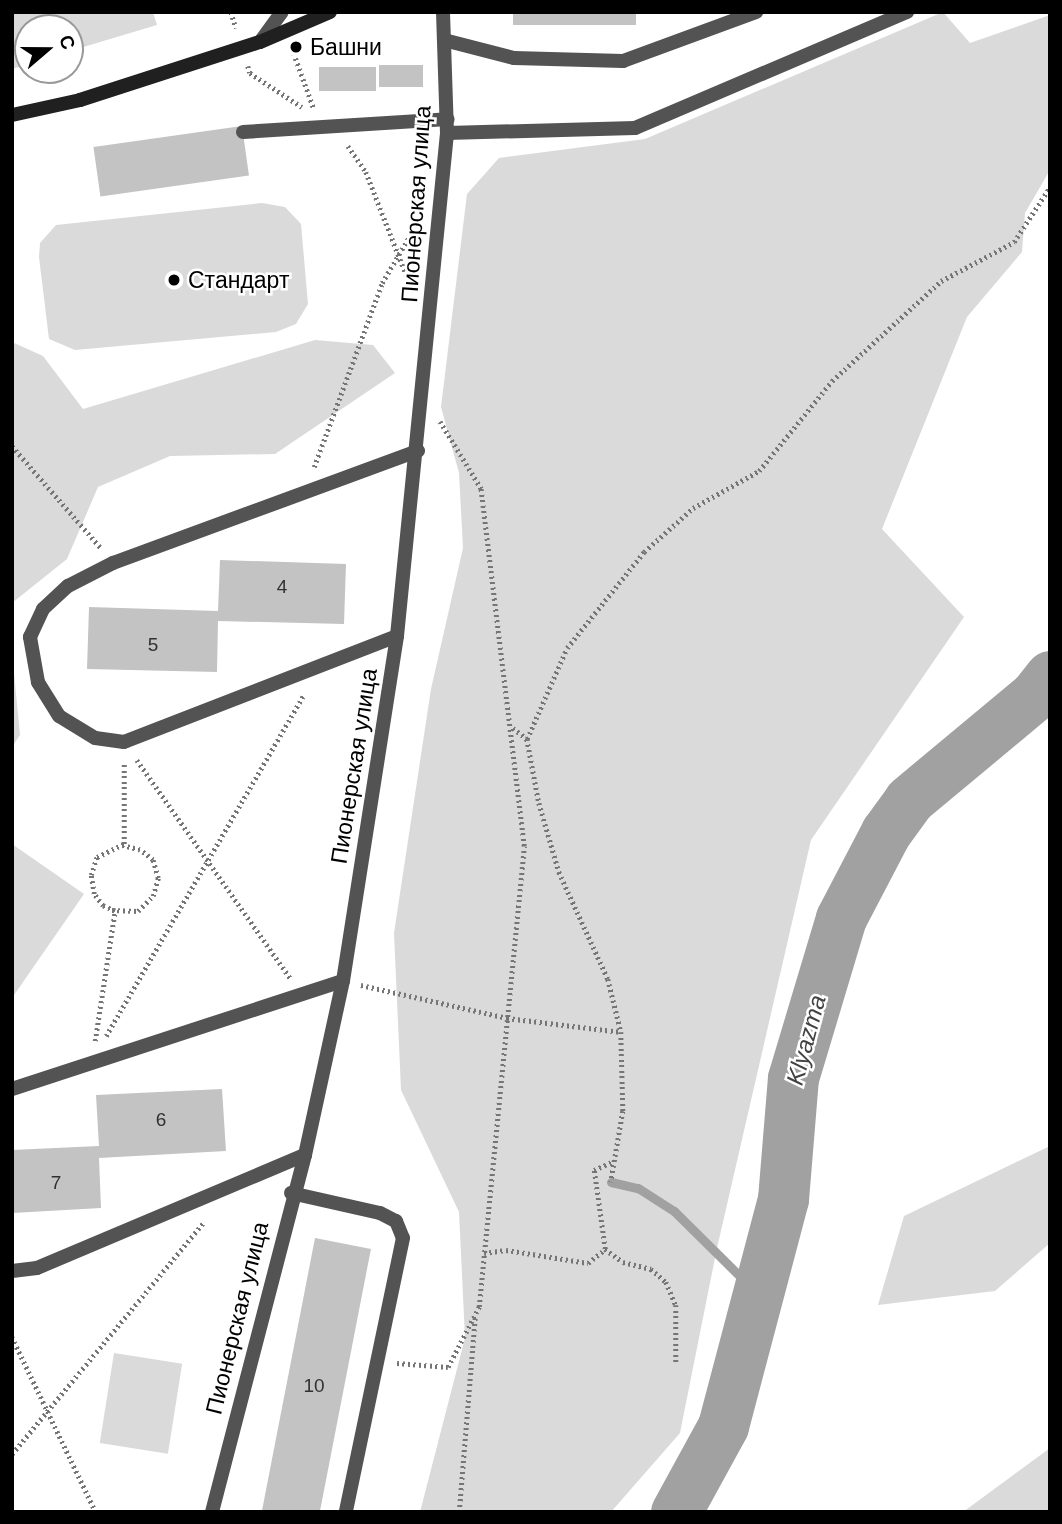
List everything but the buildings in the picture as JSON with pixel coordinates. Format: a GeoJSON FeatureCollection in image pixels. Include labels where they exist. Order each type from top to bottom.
{"type":"FeatureCollection","features":[{"type":"Feature","properties":{"kind":"street"},"geometry":{"type":"LineString","coordinates":[[260,42],[282,12]]}},
{"type":"Feature","properties":{"kind":"street"},"geometry":{"type":"LineString","coordinates":[[12,115],[80,100],[260,42],[330,12]]}},
{"type":"Feature","properties":{"kind":"street","name":"Пионерская улица"},"geometry":{"type":"LineString","coordinates":[[212,1512],[291,1193],[305,1155],[342,981],[397,636],[424,394],[447,126],[443,12]]}},
{"type":"Feature","properties":{"kind":"street"},"geometry":{"type":"LineString","coordinates":[[444,40],[514,58],[623,61],[756,12]]}},
{"type":"Feature","properties":{"kind":"street"},"geometry":{"type":"LineString","coordinates":[[243,132],[447,126],[635,128],[907,12]]}},
{"type":"Feature","properties":{"kind":"street"},"geometry":{"type":"LineString","coordinates":[[397,636],[124,742],[95,738],[59,716],[37,682],[30,637],[43,609],[68,586],[113,563],[418,451]]}},
{"type":"Feature","properties":{"kind":"street"},"geometry":{"type":"LineString","coordinates":[[12,1088],[92,1059],[342,981]]}},
{"type":"Feature","properties":{"kind":"street"},"geometry":{"type":"LineString","coordinates":[[12,1271],[37,1268],[305,1155]]}},
{"type":"Feature","properties":{"kind":"street"},"geometry":{"type":"LineString","coordinates":[[291,1193],[380,1213],[396,1222],[403,1238],[346,1512]]}},
{"type":"Feature","properties":{"kind":"street"},"geometry":{"type":"LineString","coordinates":[[205,1512],[212,1512]]}},
{"type":"Feature","properties":{"kind":"path"},"geometry":{"type":"LineString","coordinates":[[247,62],[250,73],[316,116],[292,48]]}},
{"type":"Feature","properties":{"kind":"path"},"geometry":{"type":"LineString","coordinates":[[341,137],[366,172],[411,288]]}},
{"type":"Feature","properties":{"kind":"path"},"geometry":{"type":"LineString","coordinates":[[611,1182],[623,1111],[621,1032],[608,979],[559,872],[539,803],[527,739],[567,648],[643,552],[694,508],[760,471],[832,382],[922,298],[942,281],[1014,242],[1050,187]]}},
{"type":"Feature","properties":{"kind":"path"},"geometry":{"type":"LineString","coordinates":[[304,494],[359,338],[397,257],[422,215]]}},
{"type":"Feature","properties":{"kind":"path"},"geometry":{"type":"LineString","coordinates":[[424,394],[481,489],[524,846],[484,1253],[475,1315],[459,1512]]}},
{"type":"Feature","properties":{"kind":"path"},"geometry":{"type":"LineString","coordinates":[[12,446],[113,563]]}},
{"type":"Feature","properties":{"kind":"path"},"geometry":{"type":"LineString","coordinates":[[92,1059],[321,665]]}},
{"type":"Feature","properties":{"kind":"path"},"geometry":{"type":"LineString","coordinates":[[511,727],[527,739]]}},
{"type":"Feature","properties":{"kind":"path"},"geometry":{"type":"LineString","coordinates":[[92,1059],[116,911],[94,894],[90,875],[97,857],[124,844],[124,742]]}},
{"type":"Feature","properties":{"kind":"path"},"geometry":{"type":"LineString","coordinates":[[124,742],[302,994]]}},
{"type":"Feature","properties":{"kind":"path"},"geometry":{"type":"LineString","coordinates":[[112,910],[138,911],[153,896],[158,878],[153,860],[140,850],[119,845]]}},
{"type":"Feature","properties":{"kind":"path"},"geometry":{"type":"LineString","coordinates":[[342,981],[507,1018],[621,1032]]}},
{"type":"Feature","properties":{"kind":"path"},"geometry":{"type":"LineString","coordinates":[[614,1161],[594,1170],[606,1249],[623,1262],[651,1269],[666,1282],[676,1305],[676,1364]]}},
{"type":"Feature","properties":{"kind":"path"},"geometry":{"type":"LineString","coordinates":[[12,1454],[47,1407],[211,1213]]}},
{"type":"Feature","properties":{"kind":"path"},"geometry":{"type":"LineString","coordinates":[[484,1253],[506,1250],[588,1263],[606,1249]]}},
{"type":"Feature","properties":{"kind":"path"},"geometry":{"type":"LineString","coordinates":[[378,1360],[425,1369],[447,1367],[475,1315]]}},
{"type":"Feature","properties":{"kind":"path"},"geometry":{"type":"LineString","coordinates":[[12,1337],[96,1512]]}},
{"type":"Feature","properties":{"kind":"shaded area"},"geometry":{"type":"Polygon","coordinates":[[[12,12],[153,12],[157,25],[84,47],[84,14],[14,14],[12,69],[12,12]]]}},
{"type":"Feature","properties":{"kind":"shaded area"},"geometry":{"type":"Polygon","coordinates":[[[943,12],[970,43],[1050,15],[1050,170],[1025,213],[1022,252],[967,317],[882,529],[964,617],[811,840],[717,1248],[680,1433],[611,1512],[420,1512],[465,1338],[459,1212],[401,1090],[394,933],[431,689],[463,548],[459,473],[441,407],[467,194],[499,158],[645,139],[943,12]]]}},
{"type":"Feature","properties":{"kind":"shaded area","name":"Стандарт"},"geometry":{"type":"Polygon","coordinates":[[[262,203],[285,207],[301,224],[308,304],[296,324],[276,332],[75,350],[49,339],[39,257],[40,243],[56,225],[262,203]]]}},
{"type":"Feature","properties":{"kind":"shaded area"},"geometry":{"type":"Polygon","coordinates":[[[315,340],[373,345],[395,373],[275,454],[170,456],[98,487],[67,559],[12,603],[12,342],[43,356],[83,409],[315,340]]]}},
{"type":"Feature","properties":{"kind":"shaded area"},"geometry":{"type":"Polygon","coordinates":[[[12,652],[20,735],[12,747],[12,652]]]}},
{"type":"Feature","properties":{"kind":"shaded area"},"geometry":{"type":"Polygon","coordinates":[[[12,844],[84,894],[12,998],[12,844]]]}},
{"type":"Feature","properties":{"kind":"shaded area"},"geometry":{"type":"Polygon","coordinates":[[[1050,1146],[1050,1243],[995,1291],[878,1305],[904,1216],[1050,1146]]]}},
{"type":"Feature","properties":{"kind":"shaded area"},"geometry":{"type":"Polygon","coordinates":[[[114,1353],[182,1364],[168,1454],[100,1443],[114,1353]]]}},
{"type":"Feature","properties":{"kind":"shaded area"},"geometry":{"type":"Polygon","coordinates":[[[1050,1448],[1050,1512],[963,1512],[1050,1448]]]}},
{"type":"Feature","properties":{"kind":"waterway","name":"Klyazma"},"geometry":{"type":"LineString","coordinates":[[676,1512],[723,1426],[783,1199],[793,1078],[841,918],[886,832],[909,800],[1035,695],[1050,676]]}},
{"type":"Feature","properties":{"kind":"waterway"},"geometry":{"type":"LineString","coordinates":[[611,1182],[638,1188],[674,1211],[758,1294]]}},
{"type":"Feature","properties":{"kind":"place","name":"Башни"},"geometry":{"type":"Point","coordinates":[296,47]}},
{"type":"Feature","properties":{"kind":"place","name":"Стандарт"},"geometry":{"type":"Point","coordinates":[174,280]}}]}
